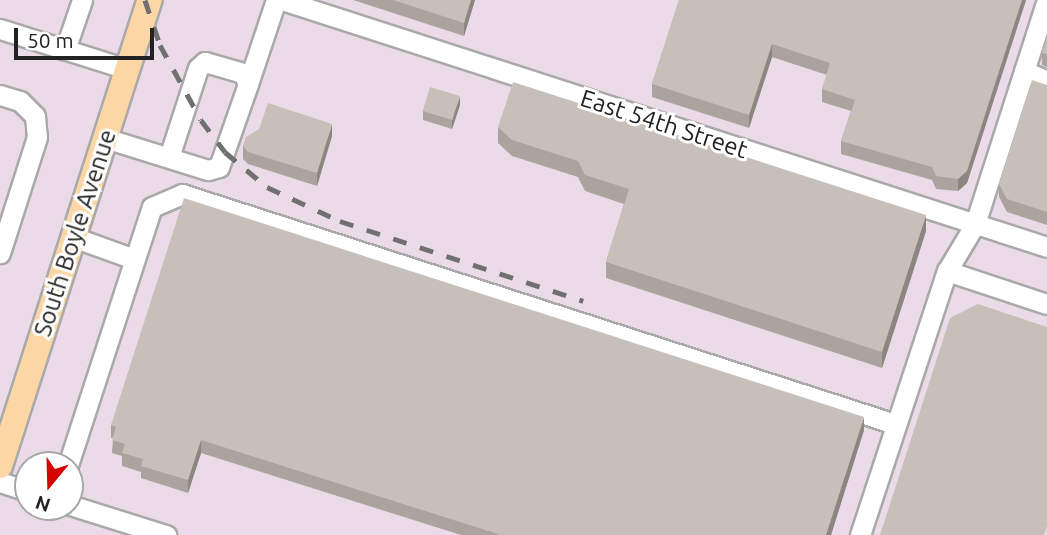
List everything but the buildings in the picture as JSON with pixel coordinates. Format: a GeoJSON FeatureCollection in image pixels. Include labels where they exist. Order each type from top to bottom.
{"type":"FeatureCollection","features":[{"type":"Feature","properties":{"kind":"main road","name":"South Boyle Avenue"},"geometry":{"type":"LineString","coordinates":[[0,466],[150,0]]}},
{"type":"Feature","properties":{"kind":"street"},"geometry":{"type":"LineString","coordinates":[[65,50],[82,0]]}},
{"type":"Feature","properties":{"kind":"street"},"geometry":{"type":"LineString","coordinates":[[106,138],[208,170],[219,167],[276,0]]}},
{"type":"Feature","properties":{"kind":"street","name":"East 54th Street"},"geometry":{"type":"LineString","coordinates":[[282,0],[1047,247]]}},
{"type":"Feature","properties":{"kind":"street"},"geometry":{"type":"LineString","coordinates":[[860,535],[947,271],[975,224],[1047,0]]}},
{"type":"Feature","properties":{"kind":"street"},"geometry":{"type":"LineString","coordinates":[[0,29],[127,69]]}},
{"type":"Feature","properties":{"kind":"street"},"geometry":{"type":"LineString","coordinates":[[169,158],[198,68],[205,62],[243,73],[248,84]]}},
{"type":"Feature","properties":{"kind":"street"},"geometry":{"type":"LineString","coordinates":[[1024,71],[1047,81]]}},
{"type":"Feature","properties":{"kind":"street"},"geometry":{"type":"LineString","coordinates":[[0,94],[20,101],[35,116],[37,137],[0,253]]}},
{"type":"Feature","properties":{"kind":"street"},"geometry":{"type":"LineString","coordinates":[[72,451],[152,207],[182,194],[895,424]]}},
{"type":"Feature","properties":{"kind":"street"},"geometry":{"type":"LineString","coordinates":[[73,237],[134,259]]}},
{"type":"Feature","properties":{"kind":"street"},"geometry":{"type":"LineString","coordinates":[[947,271],[1047,304]]}},
{"type":"Feature","properties":{"kind":"street"},"geometry":{"type":"LineString","coordinates":[[84,509],[166,535]]}},
{"type":"Feature","properties":{"kind":"shaded area"},"geometry":{"type":"Polygon","coordinates":[[[0,0],[1047,0],[1047,535],[0,535],[0,0]]]}},
{"type":"Feature","properties":{"kind":"railway"},"geometry":{"type":"LineString","coordinates":[[145,0],[160,45],[201,120],[225,152],[267,187],[340,221],[583,301]]}}]}
